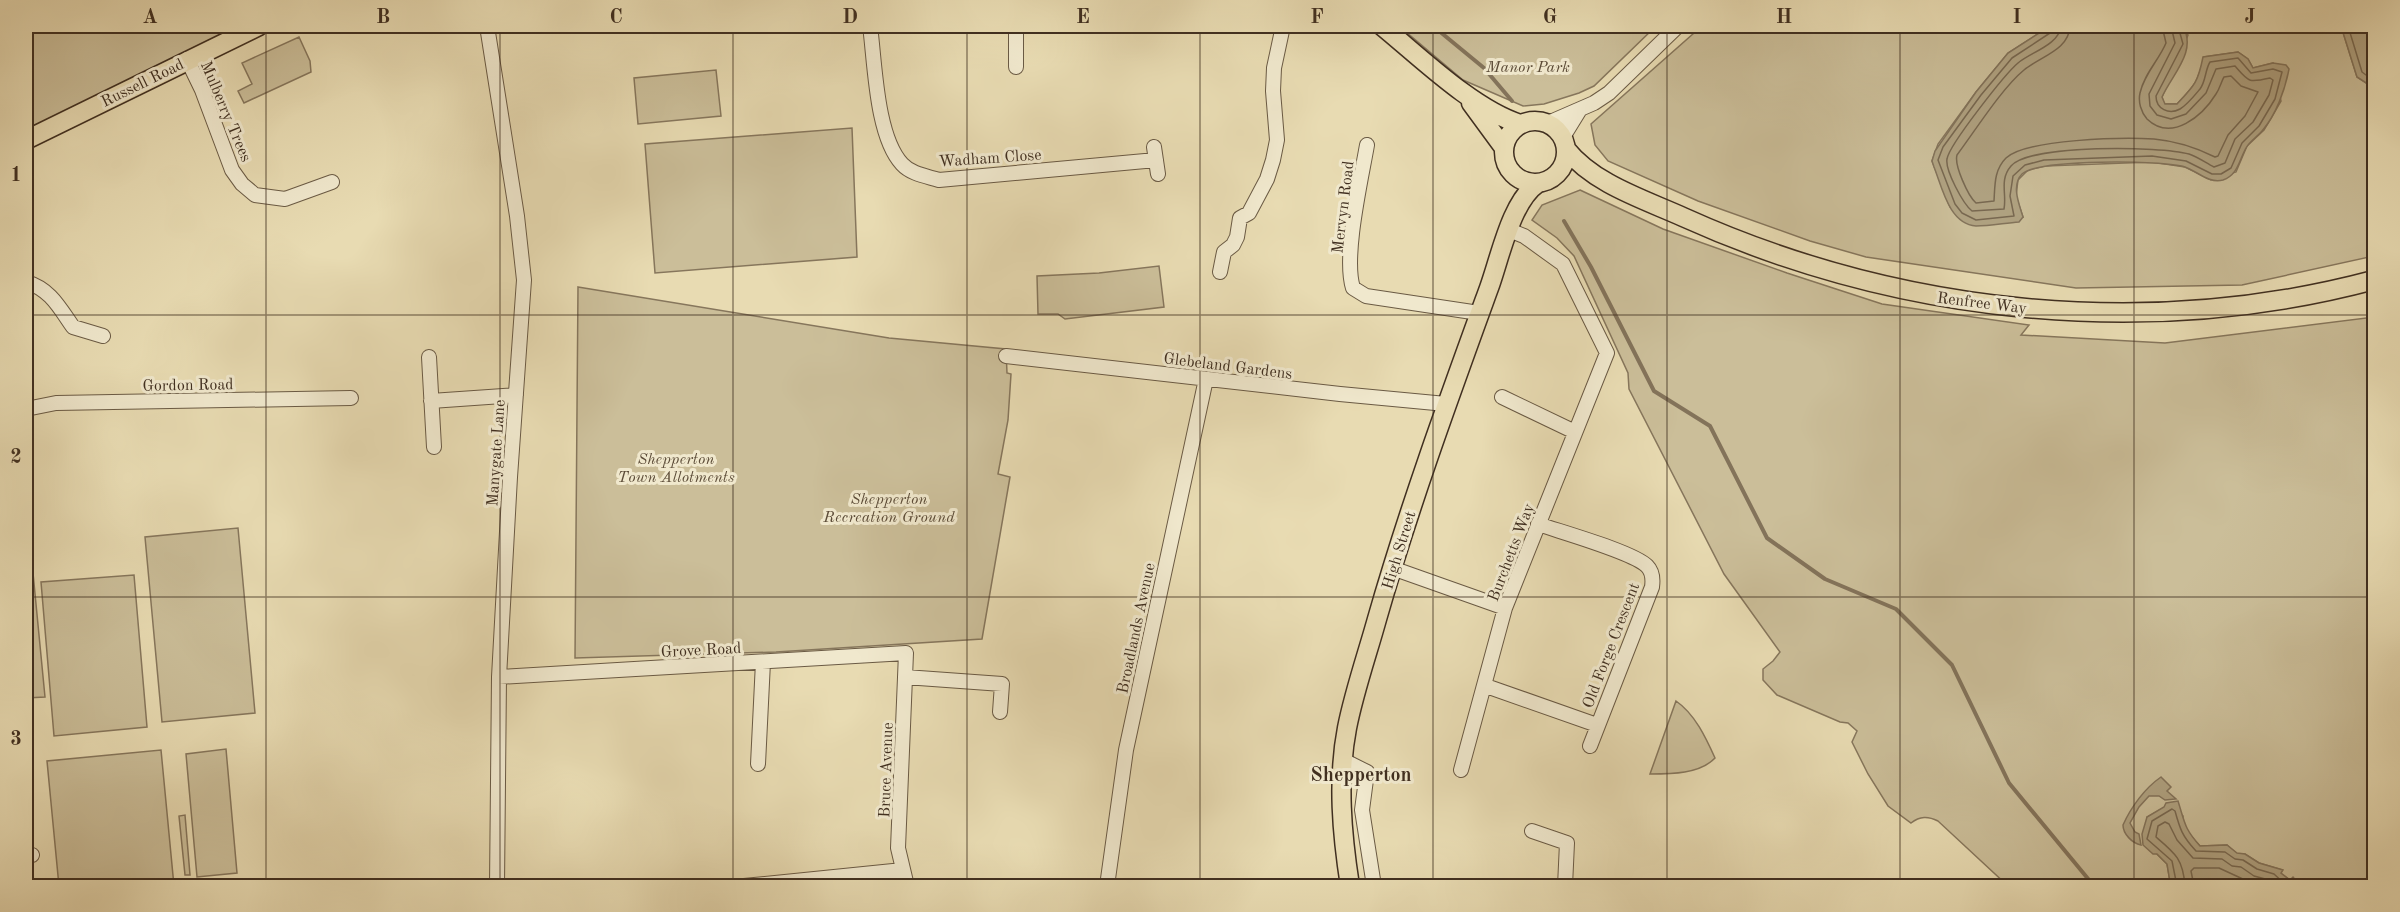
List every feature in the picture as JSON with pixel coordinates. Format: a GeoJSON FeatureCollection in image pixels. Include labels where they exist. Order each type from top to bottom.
{"type":"FeatureCollection","features":[{"type":"Feature","properties":{"kind":"main road","name":"Russell Road"},"geometry":{"type":"LineString","coordinates":[[26,140],[187,59],[259,26]]}},
{"type":"Feature","properties":{"kind":"main road"},"geometry":{"type":"LineString","coordinates":[[1382,26],[1458,88],[1509,120],[1520,124]]}},
{"type":"Feature","properties":{"kind":"main road"},"geometry":{"type":"LineString","coordinates":[[1458,88],[1504,148],[1512,173],[1528,182],[1538,183],[1558,173],[1563,166],[1565,143],[1548,123],[1531,121],[1520,124],[1513,130],[1504,148]]}},
{"type":"Feature","properties":{"kind":"main road","name":"Renfree Way"},"geometry":{"type":"LineString","coordinates":[[1565,143],[1579,163],[1606,182]]}},
{"type":"Feature","properties":{"kind":"main road","name":"High Street"},"geometry":{"type":"LineString","coordinates":[[1510,227],[1512,173]]}},
{"type":"Feature","properties":{"kind":"main road","name":"Renfree Way"},"geometry":{"type":"LineString","coordinates":[[1558,173],[1575,174],[1606,182],[1711,229],[1846,276],[1907,291],[1972,303],[2088,312],[2159,312],[2286,300],[2374,280]]}},
{"type":"Feature","properties":{"kind":"main road","name":"High Street"},"geometry":{"type":"LineString","coordinates":[[1350,886],[1341,804],[1343,760],[1347,729],[1354,702],[1392,568],[1446,404],[1510,227],[1524,196],[1538,183]]}},
{"type":"Feature","properties":{"kind":"street","name":"Manygate Lane"},"geometry":{"type":"LineString","coordinates":[[487,26],[517,216],[524,280],[499,677],[497,886]]}},
{"type":"Feature","properties":{"kind":"street","name":"Wadham Close"},"geometry":{"type":"LineString","coordinates":[[870,26],[884,129],[890,148],[903,165],[919,174],[939,180],[1156,160]]}},
{"type":"Feature","properties":{"kind":"street"},"geometry":{"type":"LineString","coordinates":[[1016,26],[1016,67]]}},
{"type":"Feature","properties":{"kind":"street"},"geometry":{"type":"LineString","coordinates":[[1220,272],[1224,252],[1233,245],[1237,237],[1240,218],[1250,213],[1267,179],[1273,160],[1277,140],[1273,91],[1274,68],[1279,26]]}},
{"type":"Feature","properties":{"kind":"street"},"geometry":{"type":"LineString","coordinates":[[1548,123],[1580,110],[1609,93],[1678,26]]}},
{"type":"Feature","properties":{"kind":"street","name":"Mulberry Trees"},"geometry":{"type":"LineString","coordinates":[[187,59],[202,90],[232,170],[242,184],[255,195],[285,199],[332,182]]}},
{"type":"Feature","properties":{"kind":"street"},"geometry":{"type":"LineString","coordinates":[[1565,143],[1580,110]]}},
{"type":"Feature","properties":{"kind":"street","name":"Mervyn Road"},"geometry":{"type":"LineString","coordinates":[[1367,146],[1353,229],[1351,274],[1353,288],[1366,296],[1479,313]]}},
{"type":"Feature","properties":{"kind":"street","name":"Burchetts Way"},"geometry":{"type":"LineString","coordinates":[[1461,770],[1486,686],[1505,608],[1607,353],[1563,264],[1510,227]]}},
{"type":"Feature","properties":{"kind":"street"},"geometry":{"type":"LineString","coordinates":[[26,282],[38,286],[53,297],[73,327],[103,336]]}},
{"type":"Feature","properties":{"kind":"street","name":"Glebeland Gardens"},"geometry":{"type":"LineString","coordinates":[[1006,356],[1446,404]]}},
{"type":"Feature","properties":{"kind":"street"},"geometry":{"type":"LineString","coordinates":[[429,357],[434,447]]}},
{"type":"Feature","properties":{"kind":"street","name":"Broadlands Avenue"},"geometry":{"type":"LineString","coordinates":[[1107,886],[1126,750],[1206,379]]}},
{"type":"Feature","properties":{"kind":"street"},"geometry":{"type":"LineString","coordinates":[[431,401],[516,395]]}},
{"type":"Feature","properties":{"kind":"street"},"geometry":{"type":"LineString","coordinates":[[1502,397],[1575,432]]}},
{"type":"Feature","properties":{"kind":"street","name":"Gordon Road"},"geometry":{"type":"LineString","coordinates":[[26,409],[56,404],[351,398]]}},
{"type":"Feature","properties":{"kind":"street","name":"Old Forge Crescent"},"geometry":{"type":"LineString","coordinates":[[1538,524],[1633,558],[1649,568],[1653,578],[1652,588],[1590,746]]}},
{"type":"Feature","properties":{"kind":"street"},"geometry":{"type":"LineString","coordinates":[[1392,568],[1505,608]]}},
{"type":"Feature","properties":{"kind":"street","name":"Grove Road"},"geometry":{"type":"LineString","coordinates":[[499,677],[906,653]]}},
{"type":"Feature","properties":{"kind":"street","name":"Bruce Avenue"},"geometry":{"type":"LineString","coordinates":[[906,653],[898,848],[907,886]]}},
{"type":"Feature","properties":{"kind":"street"},"geometry":{"type":"LineString","coordinates":[[758,764],[763,662]]}},
{"type":"Feature","properties":{"kind":"street"},"geometry":{"type":"LineString","coordinates":[[905,677],[1002,684],[1000,712]]}},
{"type":"Feature","properties":{"kind":"street"},"geometry":{"type":"LineString","coordinates":[[1486,686],[1597,725]]}},
{"type":"Feature","properties":{"kind":"street"},"geometry":{"type":"LineString","coordinates":[[1343,760],[1367,772],[1362,810],[1374,886]]}},
{"type":"Feature","properties":{"kind":"street"},"geometry":{"type":"LineString","coordinates":[[1532,831],[1567,843],[1566,886]]}},
{"type":"Feature","properties":{"kind":"street"},"geometry":{"type":"LineString","coordinates":[[744,886],[903,870]]}},
{"type":"Feature","properties":{"kind":"green space"},"geometry":{"type":"Polygon","coordinates":[[[26,26],[242,26],[26,132],[26,26]]]}},
{"type":"Feature","properties":{"kind":"green space","name":"Manor Park"},"geometry":{"type":"Polygon","coordinates":[[[1399,26],[1656,26],[1594,86],[1544,104],[1523,106],[1463,80],[1399,26]]]}},
{"type":"Feature","properties":{"kind":"green space"},"geometry":{"type":"Polygon","coordinates":[[[1702,26],[2050,26],[2008,53],[1938,144],[1932,161],[1950,207],[2023,217],[2016,196],[2018,180],[2028,170],[2045,166],[2152,162],[2185,167],[2211,180],[2236,172],[2247,146],[2264,130],[2281,101],[2273,63],[2253,68],[2248,59],[2238,52],[2204,57],[2198,78],[2188,92],[2177,104],[2164,104],[2162,97],[2188,35],[2183,26],[2341,26],[2357,77],[2374,88],[2374,256],[2242,285],[2076,288],[1866,257],[1810,241],[1698,201],[1608,161],[1595,145],[1591,124],[1702,26]]]}},
{"type":"Feature","properties":{"kind":"green space"},"geometry":{"type":"Polygon","coordinates":[[[299,37],[310,61],[311,72],[244,103],[238,91],[252,84],[242,63],[299,37]]]}},
{"type":"Feature","properties":{"kind":"green space"},"geometry":{"type":"Polygon","coordinates":[[[716,70],[721,116],[638,124],[634,78],[716,70]]]}},
{"type":"Feature","properties":{"kind":"green space"},"geometry":{"type":"Polygon","coordinates":[[[852,128],[857,257],[655,273],[645,144],[852,128]]]}},
{"type":"Feature","properties":{"kind":"green space"},"geometry":{"type":"Polygon","coordinates":[[[1580,190],[1663,229],[1787,273],[1882,304],[2029,325],[2021,335],[2165,343],[2374,317],[2374,886],[2301,886],[2293,878],[2290,880],[2280,873],[2282,870],[2259,863],[2245,854],[2237,854],[2227,845],[2200,846],[2186,829],[2183,816],[2165,807],[2147,817],[2157,854],[2167,864],[2170,882],[2173,886],[2008,886],[1938,821],[1924,818],[1911,823],[1888,806],[1852,742],[1857,731],[1848,723],[1840,722],[1777,695],[1763,680],[1763,669],[1780,652],[1724,574],[1629,389],[1628,373],[1574,256],[1557,238],[1532,220],[1542,205],[1580,190]]]}},
{"type":"Feature","properties":{"kind":"green space"},"geometry":{"type":"Polygon","coordinates":[[[1159,266],[1164,307],[1065,319],[1058,314],[1038,314],[1037,276],[1099,273],[1159,266]]]}},
{"type":"Feature","properties":{"kind":"green space"},"geometry":{"type":"Polygon","coordinates":[[[578,287],[889,338],[1006,349],[1007,373],[1011,374],[1008,420],[998,474],[1010,477],[982,639],[776,652],[575,658],[578,287]]]}},
{"type":"Feature","properties":{"kind":"green space"},"geometry":{"type":"Polygon","coordinates":[[[238,528],[255,713],[162,722],[145,537],[238,528]]]}},
{"type":"Feature","properties":{"kind":"green space"},"geometry":{"type":"Polygon","coordinates":[[[33,573],[45,697],[26,698],[26,574],[33,573]]]}},
{"type":"Feature","properties":{"kind":"green space"},"geometry":{"type":"Polygon","coordinates":[[[134,575],[147,727],[54,736],[41,582],[134,575]]]}},
{"type":"Feature","properties":{"kind":"green space"},"geometry":{"type":"Polygon","coordinates":[[[1676,701],[1694,719],[1715,758],[1693,770],[1650,774],[1676,701]]]}},
{"type":"Feature","properties":{"kind":"green space"},"geometry":{"type":"Polygon","coordinates":[[[226,749],[237,873],[197,877],[186,754],[226,749]]]}},
{"type":"Feature","properties":{"kind":"green space"},"geometry":{"type":"Polygon","coordinates":[[[161,750],[174,886],[59,886],[47,761],[161,750]]]}},
{"type":"Feature","properties":{"kind":"green space"},"geometry":{"type":"Polygon","coordinates":[[[185,815],[190,875],[185,875],[179,816],[185,815]]]}},
{"type":"Feature","properties":{"kind":"water"},"geometry":{"type":"Polygon","coordinates":[[[2050,26],[2183,26],[2187,36],[2185,54],[2162,97],[2165,104],[2177,104],[2188,92],[2195,83],[2203,57],[2238,52],[2248,59],[2253,68],[2273,63],[2286,65],[2289,69],[2272,118],[2248,146],[2235,171],[2228,178],[2218,181],[2185,167],[2152,163],[2074,163],[2032,169],[2022,174],[2017,184],[2017,195],[2023,217],[2019,222],[1981,226],[1967,224],[1953,212],[1944,194],[1932,161],[1935,151],[1976,92],[2008,53],[2050,26]]]}},
{"type":"Feature","properties":{"kind":"water"},"geometry":{"type":"Polygon","coordinates":[[[2341,26],[2374,26],[2374,88],[2357,77],[2341,26]]]}},
{"type":"Feature","properties":{"kind":"water"},"geometry":{"type":"Polygon","coordinates":[[[2161,777],[2171,787],[2167,791],[2176,799],[2165,800],[2159,796],[2149,796],[2139,807],[2130,823],[2135,832],[2139,834],[2141,845],[2126,835],[2123,825],[2139,798],[2161,777]]]}},
{"type":"Feature","properties":{"kind":"water"},"geometry":{"type":"Polygon","coordinates":[[[2178,801],[2188,830],[2200,846],[2227,845],[2237,853],[2245,854],[2259,863],[2283,870],[2281,873],[2290,880],[2293,877],[2301,886],[2173,886],[2170,882],[2167,864],[2143,845],[2142,834],[2147,817],[2164,807],[2166,803],[2178,801]]]}},
{"type":"Feature","properties":{"kind":"waterway"},"geometry":{"type":"LineString","coordinates":[[1433,26],[1484,68],[1512,101]]}},
{"type":"Feature","properties":{"kind":"waterway"},"geometry":{"type":"LineString","coordinates":[[1564,221],[1591,267],[1654,391],[1710,426],[1767,538],[1825,579],[1896,609],[1952,665],[2009,783],[2094,886]]}},
{"type":"Feature","properties":{"kind":"district","name":"Shepperton"},"geometry":{"type":"Point","coordinates":[1361,774]}},
{"type":"Feature","properties":{"kind":"park label","name":"Shepperton Town Allotments"},"geometry":{"type":"Point","coordinates":[676,467]}},
{"type":"Feature","properties":{"kind":"park label","name":"Shepperton Recreation Ground"},"geometry":{"type":"Point","coordinates":[889,507]}}]}
